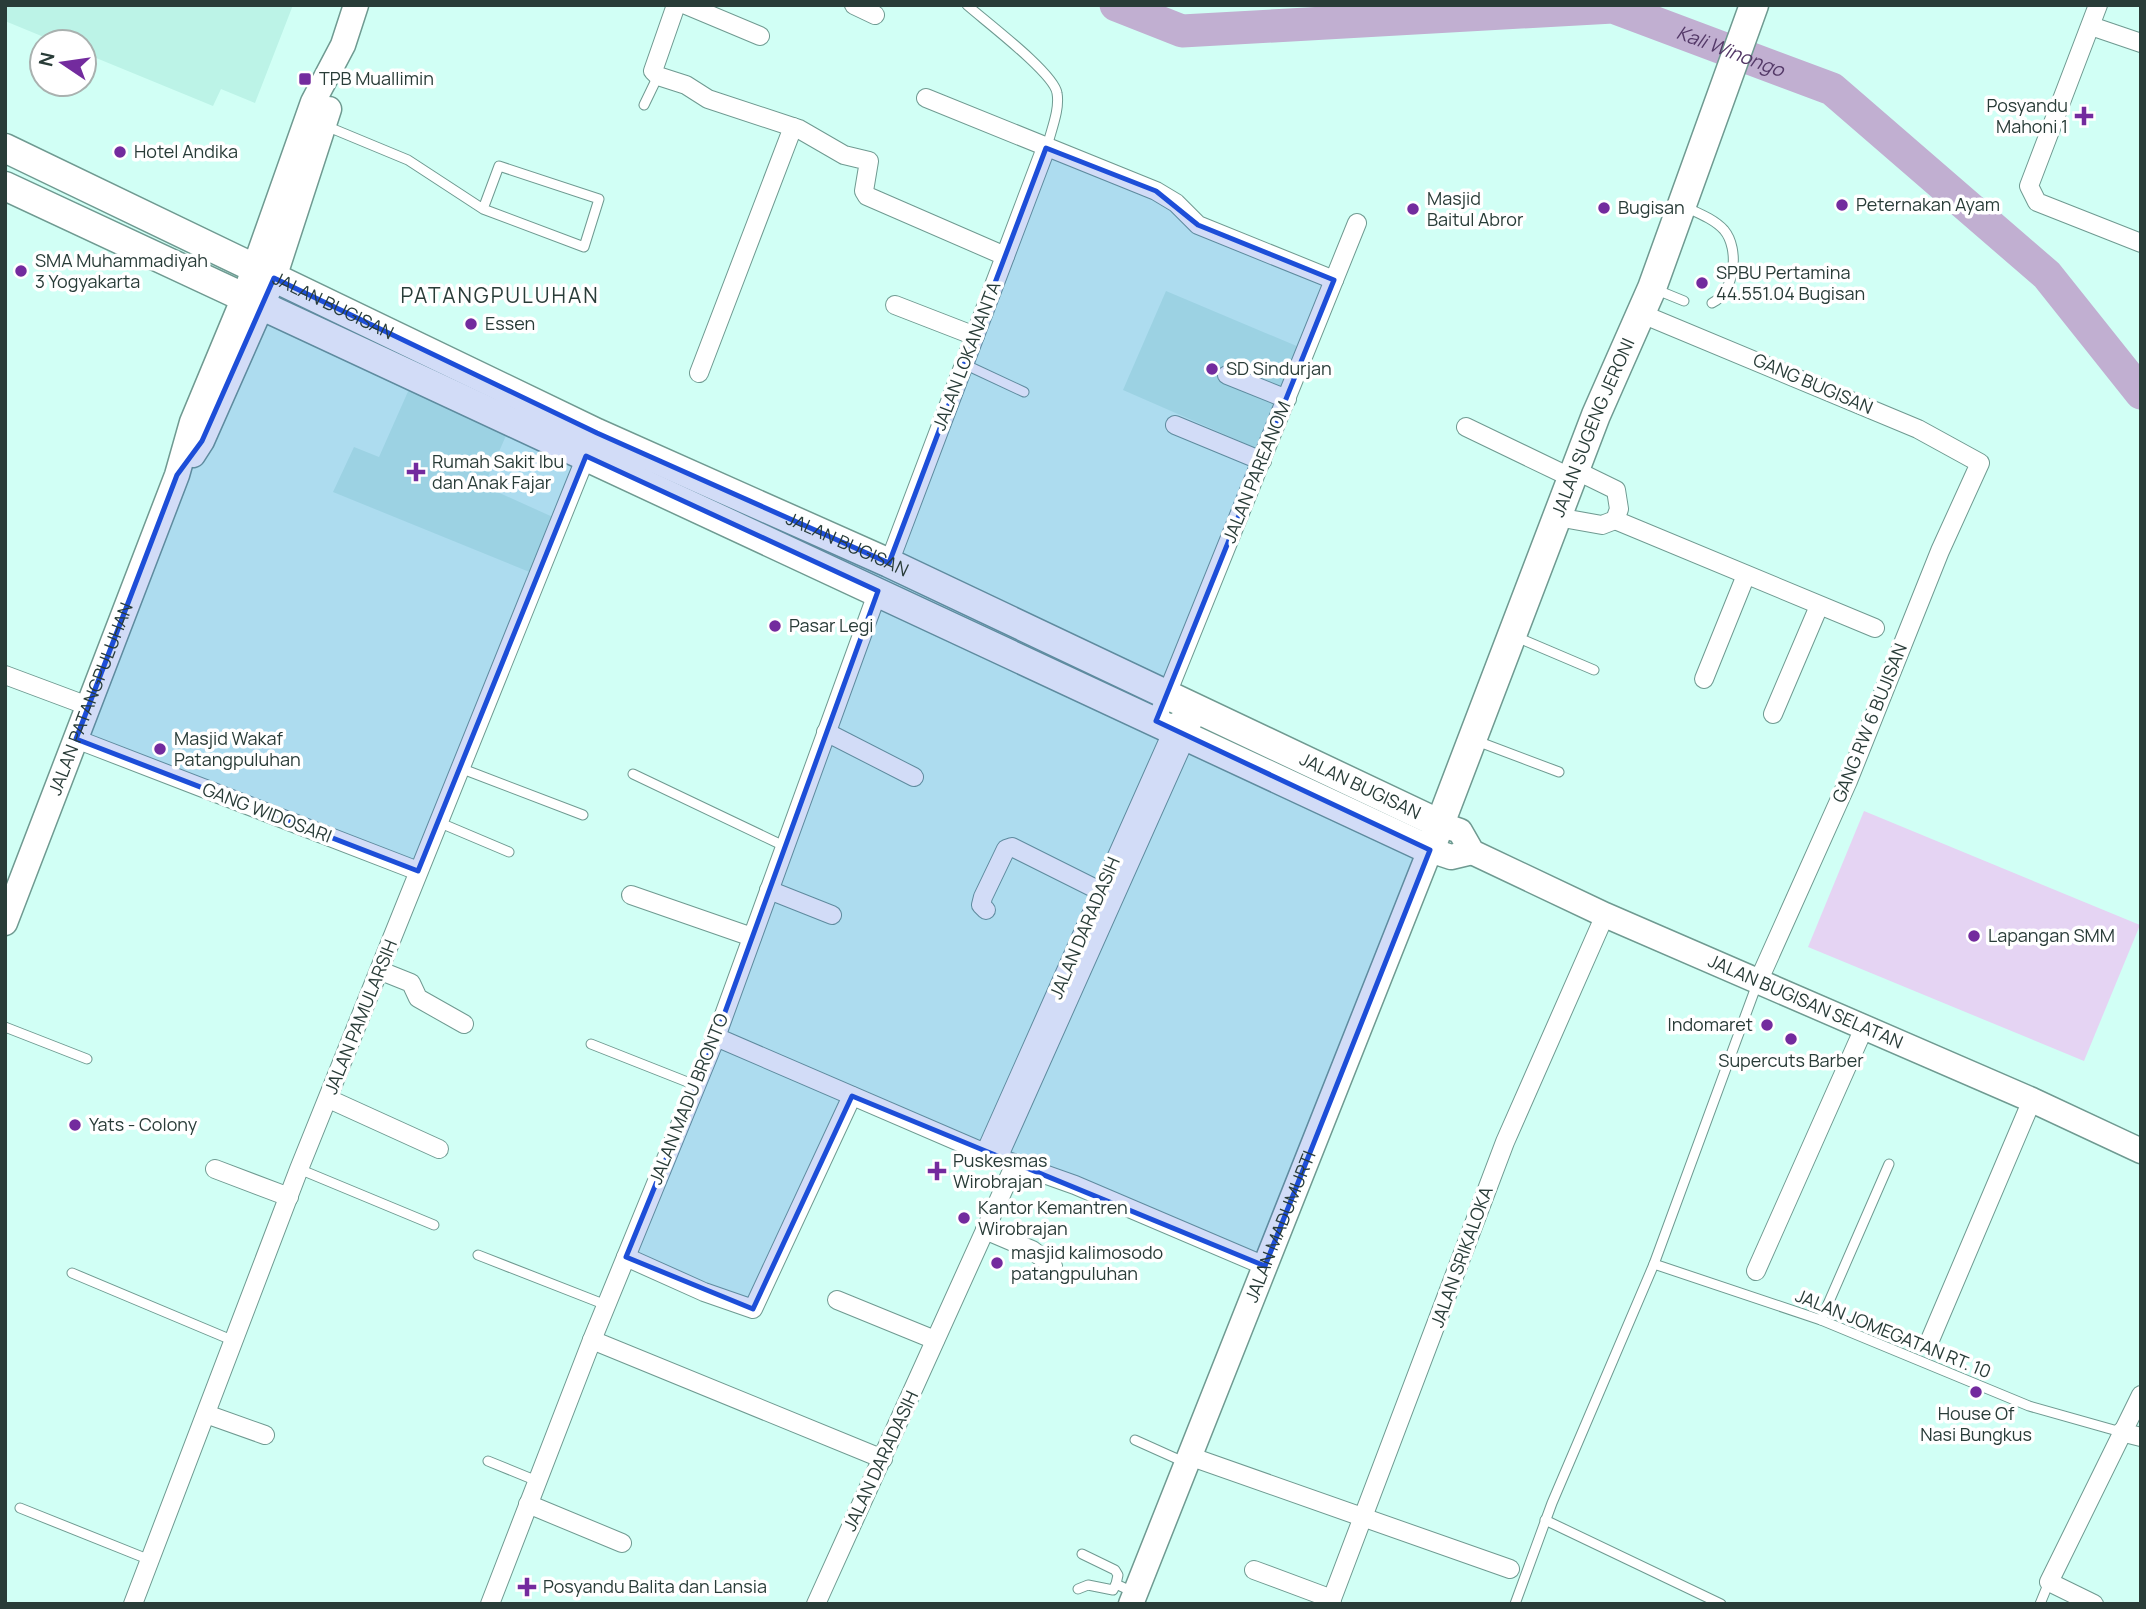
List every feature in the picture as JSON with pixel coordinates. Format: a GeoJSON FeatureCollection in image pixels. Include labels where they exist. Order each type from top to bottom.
{"type":"FeatureCollection","features":[{"type":"Feature","properties":{"kind":"main road","name":"JALAN SUGENG JERONI"},"geometry":{"type":"LineString","coordinates":[[1435,837],[1557,517],[1652,288],[1754,5]]}},
{"type":"Feature","properties":{"kind":"main road","name":"JALAN BUGISAN"},"geometry":{"type":"LineString","coordinates":[[5,148],[265,272],[592,445],[878,591],[1171,729],[1435,837]]}},
{"type":"Feature","properties":{"kind":"main road","name":"JALAN BUGISAN"},"geometry":{"type":"LineString","coordinates":[[5,186],[253,301],[592,445],[889,564],[1184,703],[1435,837]]}},
{"type":"Feature","properties":{"kind":"main road"},"geometry":{"type":"LineString","coordinates":[[878,591],[889,564]]}},
{"type":"Feature","properties":{"kind":"street"},"geometry":{"type":"LineString","coordinates":[[265,272],[313,102],[342,45],[356,5]]}},
{"type":"Feature","properties":{"kind":"street"},"geometry":{"type":"LineString","coordinates":[[676,5],[653,71],[658,76],[686,85],[708,99],[744,113],[793,127],[818,138],[844,155],[869,161],[864,191],[867,195],[923,223],[1005,256]]}},
{"type":"Feature","properties":{"kind":"street"},"geometry":{"type":"LineString","coordinates":[[686,5],[761,36]]}},
{"type":"Feature","properties":{"kind":"street"},"geometry":{"type":"LineString","coordinates":[[854,5],[875,15]]}},
{"type":"Feature","properties":{"kind":"street"},"geometry":{"type":"LineString","coordinates":[[2098,5],[2029,186],[2037,202],[2141,243]]}},
{"type":"Feature","properties":{"kind":"street"},"geometry":{"type":"LineString","coordinates":[[2091,26],[2141,43]]}},
{"type":"Feature","properties":{"kind":"street"},"geometry":{"type":"LineString","coordinates":[[265,272],[340,77],[342,45]]}},
{"type":"Feature","properties":{"kind":"street"},"geometry":{"type":"LineString","coordinates":[[926,98],[1156,191],[1176,203],[1198,225],[1334,280]]}},
{"type":"Feature","properties":{"kind":"street"},"geometry":{"type":"LineString","coordinates":[[699,373],[793,127]]}},
{"type":"Feature","properties":{"kind":"street","name":"JALAN LOKANANTA"},"geometry":{"type":"LineString","coordinates":[[889,564],[1046,148]]}},
{"type":"Feature","properties":{"kind":"street","name":"JALAN PAREANOM"},"geometry":{"type":"LineString","coordinates":[[1184,703],[1262,461],[1357,223]]}},
{"type":"Feature","properties":{"kind":"street","name":"JALAN PATANGPULUHAN"},"geometry":{"type":"LineString","coordinates":[[5,923],[177,475],[202,441],[265,272]]}},
{"type":"Feature","properties":{"kind":"street"},"geometry":{"type":"LineString","coordinates":[[895,305],[975,336]]}},
{"type":"Feature","properties":{"kind":"street","name":"GANG BUGISAN"},"geometry":{"type":"LineString","coordinates":[[1642,314],[1918,429],[1980,463]]}},
{"type":"Feature","properties":{"kind":"street"},"geometry":{"type":"LineString","coordinates":[[1227,375],[1287,399]]}},
{"type":"Feature","properties":{"kind":"street"},"geometry":{"type":"LineString","coordinates":[[1175,425],[1262,461]]}},
{"type":"Feature","properties":{"kind":"street"},"geometry":{"type":"LineString","coordinates":[[1466,427],[1616,491],[1619,509],[1615,520],[1602,526],[1557,517]]}},
{"type":"Feature","properties":{"kind":"street","name":"JALAN PAMULARSIH"},"geometry":{"type":"LineString","coordinates":[[133,1604],[299,1169],[459,768],[592,445]]}},
{"type":"Feature","properties":{"kind":"street","name":"GANG RW 6 BUJISAN"},"geometry":{"type":"LineString","coordinates":[[1758,982],[1847,781],[1940,551],[1980,463]]}},
{"type":"Feature","properties":{"kind":"street"},"geometry":{"type":"LineString","coordinates":[[1615,520],[1875,628]]}},
{"type":"Feature","properties":{"kind":"street"},"geometry":{"type":"LineString","coordinates":[[1704,679],[1746,575]]}},
{"type":"Feature","properties":{"kind":"street","name":"JALAN MADU BRONTO"},"geometry":{"type":"LineString","coordinates":[[490,1604],[592,1340],[716,1037],[878,591]]}},
{"type":"Feature","properties":{"kind":"street"},"geometry":{"type":"LineString","coordinates":[[1773,714],[1819,606]]}},
{"type":"Feature","properties":{"kind":"street"},"geometry":{"type":"LineString","coordinates":[[5,675],[88,706]]}},
{"type":"Feature","properties":{"kind":"street","name":"JALAN DARADASIH"},"geometry":{"type":"LineString","coordinates":[[816,1604],[985,1230],[999,1158],[1100,891],[1184,703]]}},
{"type":"Feature","properties":{"kind":"street","name":"JALAN DARADASIH"},"geometry":{"type":"LineString","coordinates":[[999,1158],[1171,729]]}},
{"type":"Feature","properties":{"kind":"street"},"geometry":{"type":"LineString","coordinates":[[826,732],[914,777]]}},
{"type":"Feature","properties":{"kind":"street","name":"GANG WIDOSARI"},"geometry":{"type":"LineString","coordinates":[[76,739],[418,872]]}},
{"type":"Feature","properties":{"kind":"street","name":"JALAN BUGISAN SELATAN"},"geometry":{"type":"LineString","coordinates":[[1435,837],[1460,831],[1472,852],[1605,915],[2032,1100],[2141,1151]]}},
{"type":"Feature","properties":{"kind":"street","name":"JALAN MADUMURTI"},"geometry":{"type":"LineString","coordinates":[[1127,1594],[1188,1459],[1435,837]]}},
{"type":"Feature","properties":{"kind":"street"},"geometry":{"type":"LineString","coordinates":[[986,910],[981,905],[982,897],[1006,849],[1012,847],[1100,891]]}},
{"type":"Feature","properties":{"kind":"street"},"geometry":{"type":"LineString","coordinates":[[769,890],[832,915]]}},
{"type":"Feature","properties":{"kind":"street"},"geometry":{"type":"LineString","coordinates":[[631,895],[752,937]]}},
{"type":"Feature","properties":{"kind":"street","name":"JALAN SRIKALOKA"},"geometry":{"type":"LineString","coordinates":[[1331,1601],[1505,1142],[1605,915]]}},
{"type":"Feature","properties":{"kind":"street"},"geometry":{"type":"LineString","coordinates":[[380,971],[411,983],[418,998],[464,1024]]}},
{"type":"Feature","properties":{"kind":"street"},"geometry":{"type":"LineString","coordinates":[[1756,1271],[1864,1028]]}},
{"type":"Feature","properties":{"kind":"street"},"geometry":{"type":"LineString","coordinates":[[716,1037],[999,1158],[1075,1185],[1265,1266]]}},
{"type":"Feature","properties":{"kind":"street"},"geometry":{"type":"LineString","coordinates":[[626,1257],[704,1292],[753,1309],[852,1096]]}},
{"type":"Feature","properties":{"kind":"street"},"geometry":{"type":"LineString","coordinates":[[329,1099],[439,1149]]}},
{"type":"Feature","properties":{"kind":"street"},"geometry":{"type":"LineString","coordinates":[[1930,1340],[2032,1100]]}},
{"type":"Feature","properties":{"kind":"street"},"geometry":{"type":"LineString","coordinates":[[215,1169],[289,1197]]}},
{"type":"Feature","properties":{"kind":"street"},"geometry":{"type":"LineString","coordinates":[[985,1230],[1032,1250],[1053,1266]]}},
{"type":"Feature","properties":{"kind":"street"},"geometry":{"type":"LineString","coordinates":[[837,1300],[934,1340]]}},
{"type":"Feature","properties":{"kind":"street"},"geometry":{"type":"LineString","coordinates":[[592,1340],[883,1459]]}},
{"type":"Feature","properties":{"kind":"street"},"geometry":{"type":"LineString","coordinates":[[2094,1604],[2049,1582],[2141,1395]]}},
{"type":"Feature","properties":{"kind":"street"},"geometry":{"type":"LineString","coordinates":[[206,1414],[265,1435]]}},
{"type":"Feature","properties":{"kind":"street"},"geometry":{"type":"LineString","coordinates":[[2121,1432],[2141,1437]]}},
{"type":"Feature","properties":{"kind":"street"},"geometry":{"type":"LineString","coordinates":[[1188,1459],[1510,1569]]}},
{"type":"Feature","properties":{"kind":"street"},"geometry":{"type":"LineString","coordinates":[[528,1504],[622,1543]]}},
{"type":"Feature","properties":{"kind":"street"},"geometry":{"type":"LineString","coordinates":[[1254,1570],[1331,1601]]}},
{"type":"Feature","properties":{"kind":"lane"},"geometry":{"type":"LineString","coordinates":[[967,5],[1048,75],[1057,92],[1055,117],[1046,148]]}},
{"type":"Feature","properties":{"kind":"lane"},"geometry":{"type":"LineString","coordinates":[[644,105],[658,76]]}},
{"type":"Feature","properties":{"kind":"lane"},"geometry":{"type":"LineString","coordinates":[[323,124],[408,160],[483,209],[584,247],[599,199],[499,166],[483,209]]}},
{"type":"Feature","properties":{"kind":"lane"},"geometry":{"type":"LineString","coordinates":[[1681,205],[1705,216],[1724,230],[1732,248],[1734,267],[1728,287],[1720,299],[1712,303]]}},
{"type":"Feature","properties":{"kind":"lane"},"geometry":{"type":"LineString","coordinates":[[1652,288],[1684,300]]}},
{"type":"Feature","properties":{"kind":"lane"},"geometry":{"type":"LineString","coordinates":[[964,364],[1024,392]]}},
{"type":"Feature","properties":{"kind":"lane"},"geometry":{"type":"LineString","coordinates":[[1512,635],[1594,670]]}},
{"type":"Feature","properties":{"kind":"lane"},"geometry":{"type":"LineString","coordinates":[[1472,740],[1559,772]]}},
{"type":"Feature","properties":{"kind":"lane"},"geometry":{"type":"LineString","coordinates":[[459,768],[583,815]]}},
{"type":"Feature","properties":{"kind":"lane"},"geometry":{"type":"LineString","coordinates":[[633,774],[784,846]]}},
{"type":"Feature","properties":{"kind":"lane"},"geometry":{"type":"LineString","coordinates":[[438,821],[509,852]]}},
{"type":"Feature","properties":{"kind":"lane"},"geometry":{"type":"LineString","coordinates":[[1515,1604],[1545,1521],[1654,1264],[1758,982]]}},
{"type":"Feature","properties":{"kind":"lane"},"geometry":{"type":"LineString","coordinates":[[5,1027],[87,1059]]}},
{"type":"Feature","properties":{"kind":"lane"},"geometry":{"type":"LineString","coordinates":[[592,1044],[695,1084]]}},
{"type":"Feature","properties":{"kind":"lane"},"geometry":{"type":"LineString","coordinates":[[1821,1320],[1889,1164]]}},
{"type":"Feature","properties":{"kind":"lane"},"geometry":{"type":"LineString","coordinates":[[299,1169],[434,1225]]}},
{"type":"Feature","properties":{"kind":"lane"},"geometry":{"type":"LineString","coordinates":[[478,1255],[607,1305]]}},
{"type":"Feature","properties":{"kind":"lane","name":"JALAN JOMEGATAN RT. 10"},"geometry":{"type":"LineString","coordinates":[[1654,1264],[1821,1320],[2029,1405],[2121,1432]]}},
{"type":"Feature","properties":{"kind":"lane"},"geometry":{"type":"LineString","coordinates":[[72,1273],[234,1341]]}},
{"type":"Feature","properties":{"kind":"lane"},"geometry":{"type":"LineString","coordinates":[[1135,1440],[1188,1459]]}},
{"type":"Feature","properties":{"kind":"lane"},"geometry":{"type":"LineString","coordinates":[[488,1461],[537,1481]]}},
{"type":"Feature","properties":{"kind":"lane"},"geometry":{"type":"LineString","coordinates":[[20,1508],[150,1560]]}},
{"type":"Feature","properties":{"kind":"lane"},"geometry":{"type":"LineString","coordinates":[[1545,1521],[1721,1604]]}},
{"type":"Feature","properties":{"kind":"lane"},"geometry":{"type":"LineString","coordinates":[[1082,1554],[1115,1570],[1127,1594]]}},
{"type":"Feature","properties":{"kind":"lane"},"geometry":{"type":"LineString","coordinates":[[2040,1604],[2049,1582]]}},
{"type":"Feature","properties":{"kind":"lane"},"geometry":{"type":"LineString","coordinates":[[1078,1589],[1088,1585],[1127,1594]]}},
{"type":"Feature","properties":{"kind":"highlighted area"},"geometry":{"type":"Polygon","coordinates":[[[1046,148],[1156,191],[1198,225],[1334,280],[1156,721],[1430,850],[1265,1266],[852,1096],[753,1309],[626,1257],[716,1037],[878,591],[586,456],[418,871],[76,739],[177,475],[202,441],[274,278],[597,433],[889,563],[1046,148]]]}},
{"type":"Feature","properties":{"kind":"shaded area"},"geometry":{"type":"Polygon","coordinates":[[[5,5],[293,5],[255,103],[221,89],[213,106],[98,59],[98,28],[28,28],[28,30],[5,21],[5,5]]]}},
{"type":"Feature","properties":{"kind":"shaded area","name":"SD Sindurjan"},"geometry":{"type":"Polygon","coordinates":[[[1166,291],[1299,347],[1258,449],[1123,390],[1166,291]]]}},
{"type":"Feature","properties":{"kind":"shaded area","name":"Rumah Sakit Ibu dan Anak Fajar"},"geometry":{"type":"Polygon","coordinates":[[[410,387],[508,431],[484,486],[555,518],[532,573],[333,492],[354,447],[379,457],[410,387]]]}},
{"type":"Feature","properties":{"kind":"shaded area","name":"Lapangan SMM"},"geometry":{"type":"Polygon","coordinates":[[[1864,811],[2140,925],[2084,1061],[1808,947],[1864,811]]]}},
{"type":"Feature","properties":{"kind":"waterway","name":"Kali Winongo"},"geometry":{"type":"LineString","coordinates":[[1116,5],[1182,31],[1613,7],[1832,89],[2047,275],[2141,393]]}},
{"type":"Feature","properties":{"kind":"place","name":"TPB Muallimin"},"geometry":{"type":"Point","coordinates":[305,79]}},
{"type":"Feature","properties":{"kind":"place","name":"Posyandu Mahoni 1"},"geometry":{"type":"Point","coordinates":[2084,116]}},
{"type":"Feature","properties":{"kind":"place","name":"Hotel Andika"},"geometry":{"type":"Point","coordinates":[120,152]}},
{"type":"Feature","properties":{"kind":"place","name":"Peternakan Ayam"},"geometry":{"type":"Point","coordinates":[1842,205]}},
{"type":"Feature","properties":{"kind":"place","name":"Bugisan"},"geometry":{"type":"Point","coordinates":[1604,208]}},
{"type":"Feature","properties":{"kind":"place","name":"Masjid Baitul Abror"},"geometry":{"type":"Point","coordinates":[1413,209]}},
{"type":"Feature","properties":{"kind":"place","name":"SMA Muhammadiyah 3 Yogyakarta"},"geometry":{"type":"Point","coordinates":[21,271]}},
{"type":"Feature","properties":{"kind":"place","name":"SPBU Pertamina 44.551.04 Bugisan"},"geometry":{"type":"Point","coordinates":[1702,283]}},
{"type":"Feature","properties":{"kind":"place","name":"Essen"},"geometry":{"type":"Point","coordinates":[471,324]}},
{"type":"Feature","properties":{"kind":"place","name":"SD Sindurjan"},"geometry":{"type":"Point","coordinates":[1212,369]}},
{"type":"Feature","properties":{"kind":"place","name":"Rumah Sakit Ibu dan Anak Fajar"},"geometry":{"type":"Point","coordinates":[416,472]}},
{"type":"Feature","properties":{"kind":"place","name":"Pasar Legi"},"geometry":{"type":"Point","coordinates":[775,626]}},
{"type":"Feature","properties":{"kind":"place","name":"Masjid Wakaf Patangpuluhan"},"geometry":{"type":"Point","coordinates":[160,749]}},
{"type":"Feature","properties":{"kind":"place","name":"Lapangan SMM"},"geometry":{"type":"Point","coordinates":[1974,936]}},
{"type":"Feature","properties":{"kind":"place","name":"Indomaret"},"geometry":{"type":"Point","coordinates":[1767,1025]}},
{"type":"Feature","properties":{"kind":"place","name":"Supercuts Barber"},"geometry":{"type":"Point","coordinates":[1791,1039]}},
{"type":"Feature","properties":{"kind":"place","name":"Yats - Colony"},"geometry":{"type":"Point","coordinates":[75,1125]}},
{"type":"Feature","properties":{"kind":"place","name":"Puskesmas Wirobrajan"},"geometry":{"type":"Point","coordinates":[937,1171]}},
{"type":"Feature","properties":{"kind":"place","name":"Kantor Kemantren Wirobrajan"},"geometry":{"type":"Point","coordinates":[964,1218]}},
{"type":"Feature","properties":{"kind":"place","name":"masjid kalimosodo patangpuluhan"},"geometry":{"type":"Point","coordinates":[997,1263]}},
{"type":"Feature","properties":{"kind":"place","name":"House Of Nasi Bungkus"},"geometry":{"type":"Point","coordinates":[1976,1392]}},
{"type":"Feature","properties":{"kind":"place","name":"Posyandu Balita dan Lansia"},"geometry":{"type":"Point","coordinates":[527,1587]}},
{"type":"Feature","properties":{"kind":"district","name":"PATANGPULUHAN"},"geometry":{"type":"Point","coordinates":[500,296]}}]}
